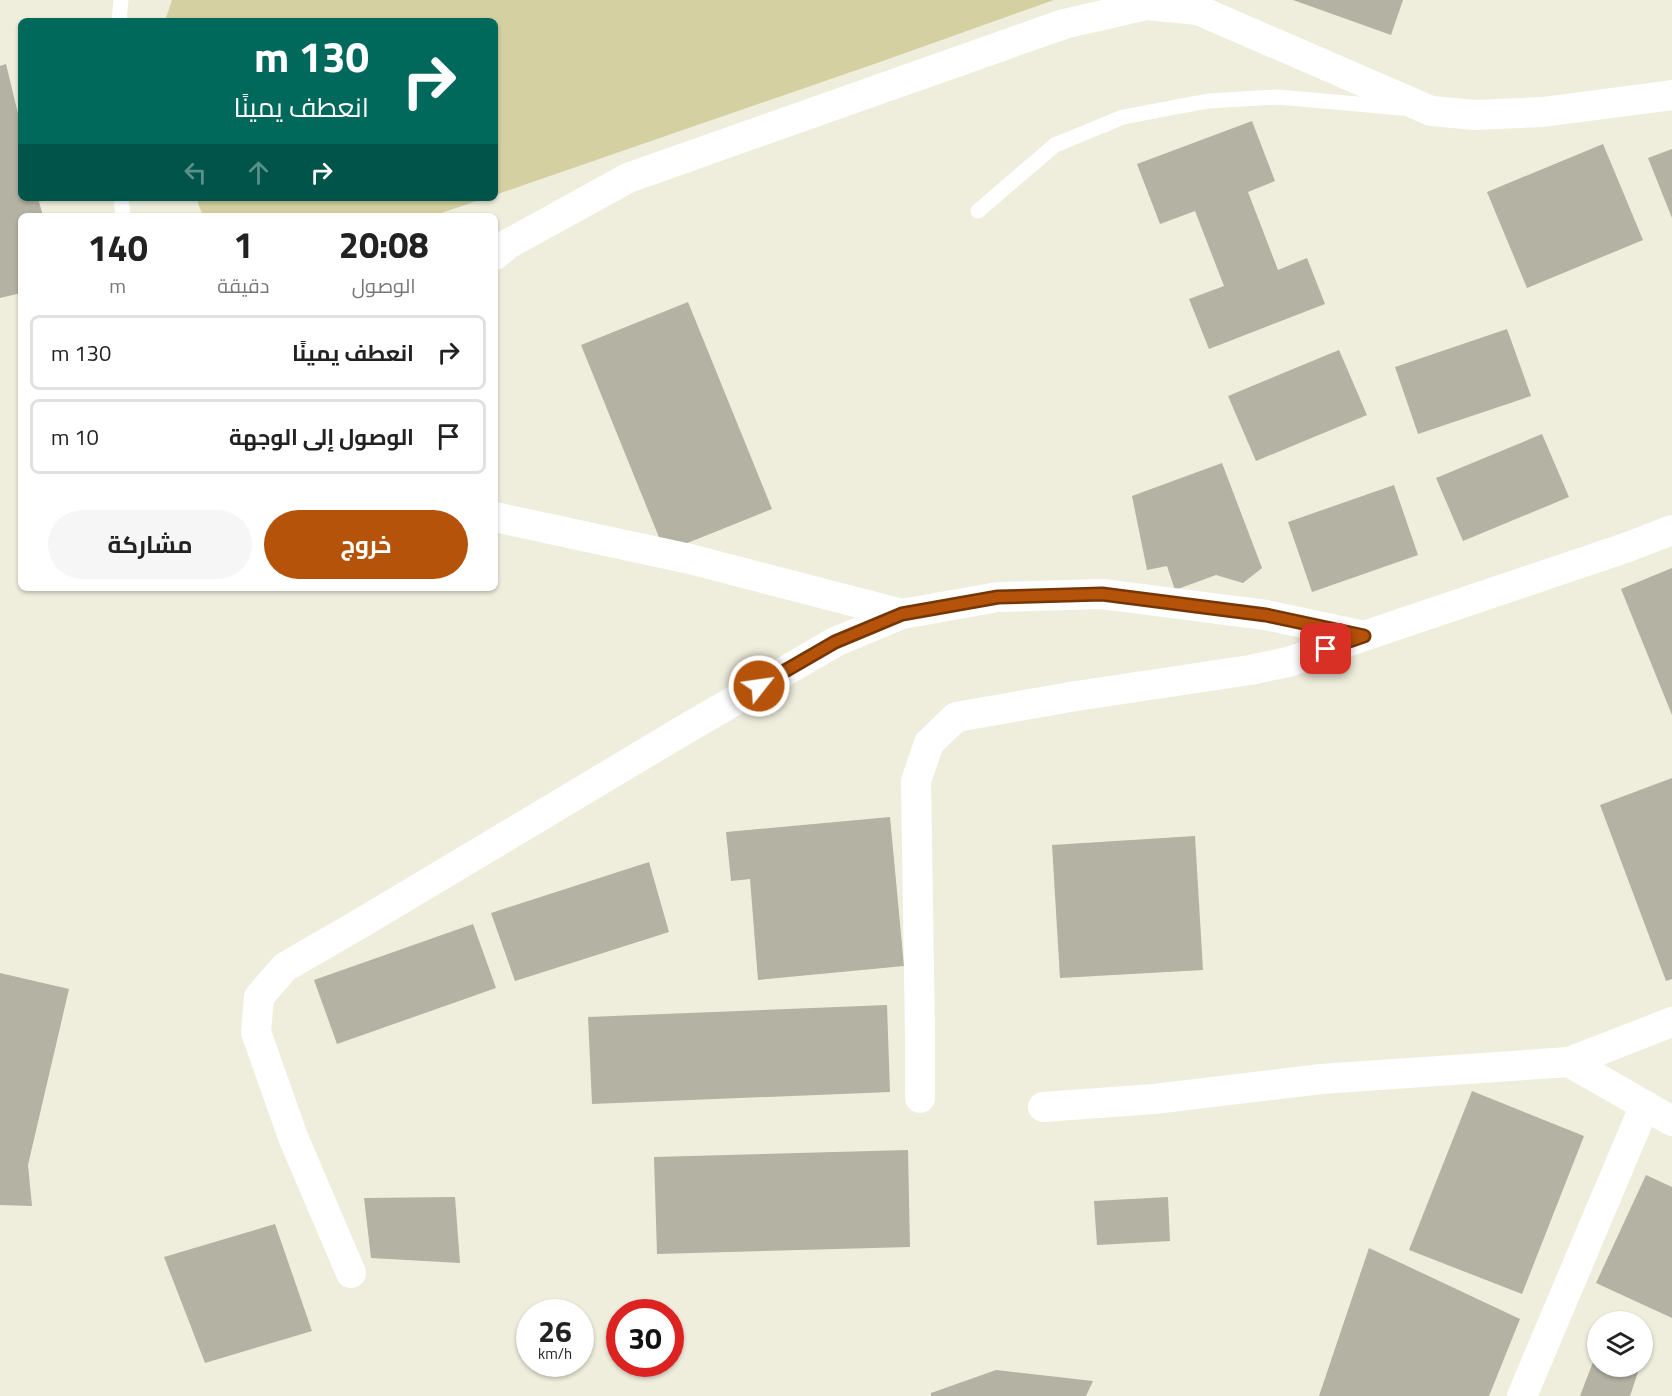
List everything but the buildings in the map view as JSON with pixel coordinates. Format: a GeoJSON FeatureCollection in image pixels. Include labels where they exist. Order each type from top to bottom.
{"type":"FeatureCollection","features":[{"type":"Feature","properties":{"kind":"street"},"geometry":{"type":"LineString","coordinates":[[498,252],[508,244],[628,178],[1064,24],[1147,5],[1198,10],[1431,111],[1476,115],[1543,112],[1672,95]]}},
{"type":"Feature","properties":{"kind":"street"},"geometry":{"type":"LineString","coordinates":[[498,518],[690,559],[902,614]]}},
{"type":"Feature","properties":{"kind":"street"},"geometry":{"type":"LineString","coordinates":[[920,1098],[916,781],[929,743],[956,717],[1279,664],[1628,547],[1672,530]]}},
{"type":"Feature","properties":{"kind":"street"},"geometry":{"type":"LineString","coordinates":[[351,1273],[293,1137],[256,1032],[259,997],[285,967],[835,642],[902,614],[998,597],[1102,594],[1266,615],[1364,636]]}},
{"type":"Feature","properties":{"kind":"street"},"geometry":{"type":"LineString","coordinates":[[1042,1107],[1154,1099],[1321,1079],[1569,1062],[1672,1022]]}},
{"type":"Feature","properties":{"kind":"street"},"geometry":{"type":"LineString","coordinates":[[1569,1062],[1672,1121]]}},
{"type":"Feature","properties":{"kind":"street"},"geometry":{"type":"LineString","coordinates":[[1522,1396],[1645,1105]]}},
{"type":"Feature","properties":{"kind":"lane"},"geometry":{"type":"LineString","coordinates":[[119,18],[121,0]]}},
{"type":"Feature","properties":{"kind":"lane"},"geometry":{"type":"LineString","coordinates":[[978,211],[1055,145],[1123,117],[1208,101],[1278,97],[1431,111]]}},
{"type":"Feature","properties":{"kind":"shaded area"},"geometry":{"type":"Polygon","coordinates":[[[172,0],[1054,0],[498,194],[498,18],[166,18],[172,0]]]}},
{"type":"Feature","properties":{"kind":"shaded area"},"geometry":{"type":"Polygon","coordinates":[[[197,201],[476,201],[442,213],[202,213],[197,201]]]}},
{"type":"Feature","properties":{"kind":"route"},"geometry":{"type":"LineString","coordinates":[[759,686],[835,642],[902,614],[998,597],[1102,594],[1266,615],[1364,636],[1326,649]]}}]}
